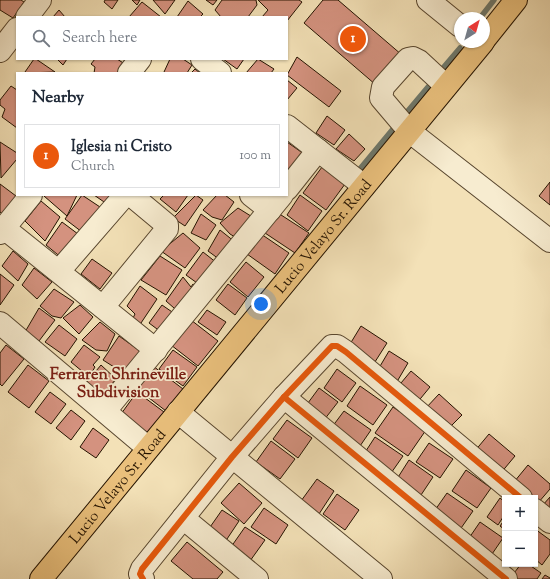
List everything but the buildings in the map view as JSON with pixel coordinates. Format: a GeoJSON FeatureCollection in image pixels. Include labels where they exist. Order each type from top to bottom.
{"type":"FeatureCollection","features":[{"type":"Feature","properties":{"kind":"main road","name":"Lucio Velayo Sr. Road"},"geometry":{"type":"LineString","coordinates":[[490,32],[516,0]]}},
{"type":"Feature","properties":{"kind":"main road","name":"Lucio Velayo Sr. Road"},"geometry":{"type":"LineString","coordinates":[[41,579],[477,48]]}},
{"type":"Feature","properties":{"kind":"street"},"geometry":{"type":"LineString","coordinates":[[27,16],[40,0]]}},
{"type":"Feature","properties":{"kind":"street"},"geometry":{"type":"LineString","coordinates":[[428,0],[454,21]]}},
{"type":"Feature","properties":{"kind":"street"},"geometry":{"type":"LineString","coordinates":[[0,51],[16,30]]}},
{"type":"Feature","properties":{"kind":"street"},"geometry":{"type":"LineString","coordinates":[[446,86],[419,61],[413,58],[408,59],[382,88],[381,98],[409,131],[550,242]]}},
{"type":"Feature","properties":{"kind":"street"},"geometry":{"type":"LineString","coordinates":[[130,72],[139,60]]}},
{"type":"Feature","properties":{"kind":"street"},"geometry":{"type":"LineString","coordinates":[[203,60],[219,72]]}},
{"type":"Feature","properties":{"kind":"street"},"geometry":{"type":"LineString","coordinates":[[288,127],[364,186]]}},
{"type":"Feature","properties":{"kind":"street"},"geometry":{"type":"LineString","coordinates":[[288,187],[318,150]]}},
{"type":"Feature","properties":{"kind":"street"},"geometry":{"type":"LineString","coordinates":[[29,196],[2,230],[59,271],[156,350]]}},
{"type":"Feature","properties":{"kind":"street"},"geometry":{"type":"LineString","coordinates":[[59,271],[124,196]]}},
{"type":"Feature","properties":{"kind":"street"},"geometry":{"type":"LineString","coordinates":[[103,307],[167,229],[167,225],[133,196]]}},
{"type":"Feature","properties":{"kind":"street"},"geometry":{"type":"LineString","coordinates":[[105,411],[276,203],[254,196]]}},
{"type":"Feature","properties":{"kind":"street"},"geometry":{"type":"LineString","coordinates":[[0,323],[148,448]]}},
{"type":"Feature","properties":{"kind":"street"},"geometry":{"type":"LineString","coordinates":[[143,579],[140,574],[142,569],[232,457],[328,349],[336,346],[346,352],[517,495]]}},
{"type":"Feature","properties":{"kind":"street"},"geometry":{"type":"LineString","coordinates":[[284,397],[506,579]]}},
{"type":"Feature","properties":{"kind":"street"},"geometry":{"type":"LineString","coordinates":[[178,412],[381,579]]}},
{"type":"Feature","properties":{"kind":"street"},"geometry":{"type":"LineString","coordinates":[[538,512],[550,522]]}},
{"type":"Feature","properties":{"kind":"street"},"geometry":{"type":"LineString","coordinates":[[183,518],[257,579]]}},
{"type":"Feature","properties":{"kind":"waterway"},"geometry":{"type":"LineString","coordinates":[[485,12],[494,0]]}},
{"type":"Feature","properties":{"kind":"waterway"},"geometry":{"type":"LineString","coordinates":[[443,68],[460,48]]}},
{"type":"Feature","properties":{"kind":"waterway"},"geometry":{"type":"LineString","coordinates":[[407,112],[428,87]]}},
{"type":"Feature","properties":{"kind":"waterway"},"geometry":{"type":"LineString","coordinates":[[357,176],[359,170],[393,129]]}},
{"type":"Feature","properties":{"kind":"cycle path"},"geometry":{"type":"LineString","coordinates":[[143,579],[140,574],[142,569],[232,457],[284,397],[332,346],[337,346],[346,352],[517,495]]}},
{"type":"Feature","properties":{"kind":"cycle path"},"geometry":{"type":"LineString","coordinates":[[284,397],[506,579]]}},
{"type":"Feature","properties":{"kind":"place","name":"Iglesia ni Cristo"},"geometry":{"type":"Point","coordinates":[353,39]}},
{"type":"Feature","properties":{"kind":"district","name":"Ferraren Shrineville Subdivision"},"geometry":{"type":"Point","coordinates":[118,382]}}]}
